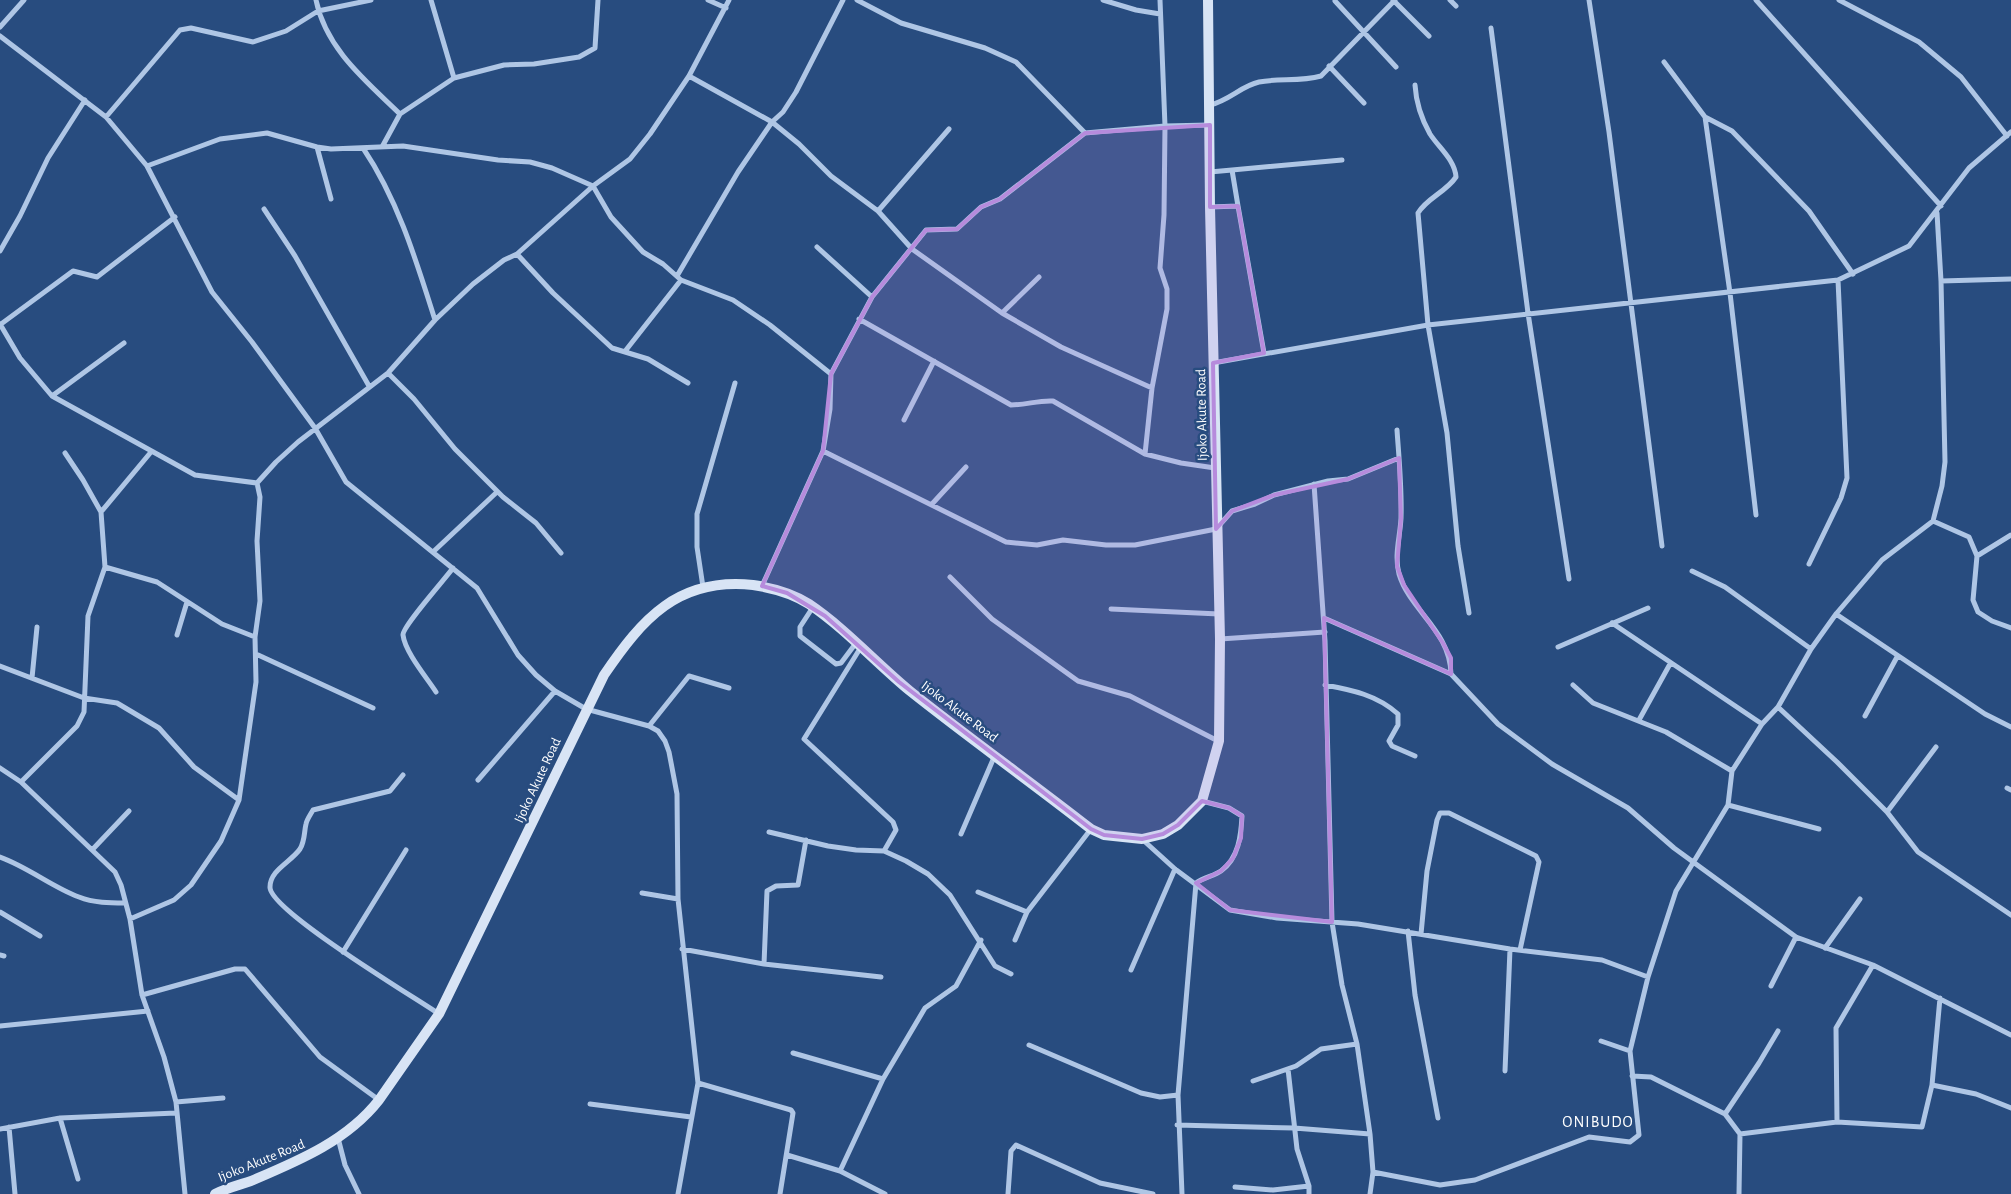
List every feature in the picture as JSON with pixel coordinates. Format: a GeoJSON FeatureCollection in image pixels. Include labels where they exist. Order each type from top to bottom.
{"type":"FeatureCollection","features":[{"type":"Feature","properties":{"kind":"main road","name":"Ijoko Akute Road"},"geometry":{"type":"LineString","coordinates":[[215,1194],[286,1166],[338,1138],[371,1111],[440,1014],[604,675],[640,625],[660,607],[681,595],[702,587],[743,584],[762,586],[787,593],[813,607],[926,704],[1090,829],[1104,835],[1142,839],[1162,834],[1178,825],[1202,800],[1219,741],[1220,639],[1216,529],[1208,0]]}},
{"type":"Feature","properties":{"kind":"street"},"geometry":{"type":"LineString","coordinates":[[0,27],[22,0]]}},
{"type":"Feature","properties":{"kind":"street"},"geometry":{"type":"LineString","coordinates":[[316,0],[318,11],[346,62],[400,114]]}},
{"type":"Feature","properties":{"kind":"street"},"geometry":{"type":"LineString","coordinates":[[106,117],[180,30],[191,28],[253,42],[286,31],[318,11],[371,0]]}},
{"type":"Feature","properties":{"kind":"street"},"geometry":{"type":"LineString","coordinates":[[431,0],[454,78]]}},
{"type":"Feature","properties":{"kind":"street"},"geometry":{"type":"LineString","coordinates":[[382,147],[400,114],[454,78],[504,65],[534,64],[579,58],[595,48],[598,0]]}},
{"type":"Feature","properties":{"kind":"street"},"geometry":{"type":"LineString","coordinates":[[708,0],[726,8]]}},
{"type":"Feature","properties":{"kind":"street"},"geometry":{"type":"LineString","coordinates":[[257,483],[276,462],[315,428],[388,373],[435,320],[473,284],[504,260],[517,254],[593,186],[630,159],[650,134],[689,76],[729,0]]}},
{"type":"Feature","properties":{"kind":"street"},"geometry":{"type":"LineString","coordinates":[[626,350],[679,278],[738,172],[772,122],[783,112],[796,92],[843,0]]}},
{"type":"Feature","properties":{"kind":"street"},"geometry":{"type":"LineString","coordinates":[[857,0],[901,23],[985,48],[1016,62],[1085,133]]}},
{"type":"Feature","properties":{"kind":"street"},"geometry":{"type":"LineString","coordinates":[[1103,0],[1136,10],[1160,14]]}},
{"type":"Feature","properties":{"kind":"street"},"geometry":{"type":"LineString","coordinates":[[1145,454],[1152,388],[1167,309],[1167,289],[1160,268],[1164,215],[1165,126],[1160,0]]}},
{"type":"Feature","properties":{"kind":"street"},"geometry":{"type":"LineString","coordinates":[[1210,105],[1224,101],[1248,86],[1260,82],[1309,79],[1321,76],[1394,0],[1429,36]]}},
{"type":"Feature","properties":{"kind":"street"},"geometry":{"type":"LineString","coordinates":[[1450,0],[1456,6]]}},
{"type":"Feature","properties":{"kind":"street"},"geometry":{"type":"LineString","coordinates":[[1589,0],[1609,132],[1662,546]]}},
{"type":"Feature","properties":{"kind":"street"},"geometry":{"type":"LineString","coordinates":[[1756,0],[1941,206]]}},
{"type":"Feature","properties":{"kind":"street"},"geometry":{"type":"LineString","coordinates":[[1213,363],[1428,325],[1630,301],[1730,293],[1838,280],[1909,246],[1937,213],[1969,168],[2009,134],[1961,78],[1919,42],[1839,0]]}},
{"type":"Feature","properties":{"kind":"street"},"geometry":{"type":"LineString","coordinates":[[1336,1],[1396,67]]}},
{"type":"Feature","properties":{"kind":"street"},"geometry":{"type":"LineString","coordinates":[[1491,28],[1528,313],[1569,579]]}},
{"type":"Feature","properties":{"kind":"street"},"geometry":{"type":"LineString","coordinates":[[0,36],[106,117],[147,166],[175,217],[212,292],[252,342],[315,428],[346,482],[477,588],[518,655],[536,675],[555,691],[586,709],[649,726],[658,731],[667,747],[677,794],[678,899],[698,1083],[678,1194]]}},
{"type":"Feature","properties":{"kind":"street"},"geometry":{"type":"LineString","coordinates":[[1664,62],[1705,116],[1732,131],[1809,211],[1853,274]]}},
{"type":"Feature","properties":{"kind":"street"},"geometry":{"type":"LineString","coordinates":[[1329,66],[1364,103]]}},
{"type":"Feature","properties":{"kind":"street"},"geometry":{"type":"LineString","coordinates":[[689,76],[772,122],[799,144],[832,176],[878,211],[912,249],[1002,313],[1061,347],[1152,388]]}},
{"type":"Feature","properties":{"kind":"street"},"geometry":{"type":"LineString","coordinates":[[1414,85],[1416,102],[1424,121],[1456,170],[1456,178],[1451,185],[1428,202],[1418,213],[1428,325],[1447,433],[1453,502],[1469,614]]}},
{"type":"Feature","properties":{"kind":"street"},"geometry":{"type":"LineString","coordinates":[[0,251],[20,216],[48,158],[85,100]]}},
{"type":"Feature","properties":{"kind":"street"},"geometry":{"type":"LineString","coordinates":[[1705,116],[1730,293],[1756,514]]}},
{"type":"Feature","properties":{"kind":"street"},"geometry":{"type":"LineString","coordinates":[[762,586],[823,451],[830,409],[831,374],[858,319],[872,297],[926,230],[958,230],[981,207],[1000,199],[1085,133],[1165,126],[1210,125]]}},
{"type":"Feature","properties":{"kind":"street"},"geometry":{"type":"LineString","coordinates":[[878,211],[949,129]]}},
{"type":"Feature","properties":{"kind":"street"},"geometry":{"type":"LineString","coordinates":[[147,166],[220,138],[267,133],[317,148],[403,146],[498,160],[530,162],[593,186],[611,217],[643,252],[679,278],[733,300],[770,325],[831,374]]}},
{"type":"Feature","properties":{"kind":"street"},"geometry":{"type":"LineString","coordinates":[[317,148],[331,199]]}},
{"type":"Feature","properties":{"kind":"street"},"geometry":{"type":"LineString","coordinates":[[362,148],[377,170],[395,205],[410,241],[435,320]]}},
{"type":"Feature","properties":{"kind":"street"},"geometry":{"type":"LineString","coordinates":[[1210,172],[1342,160]]}},
{"type":"Feature","properties":{"kind":"street"},"geometry":{"type":"LineString","coordinates":[[1232,170],[1264,353]]}},
{"type":"Feature","properties":{"kind":"street"},"geometry":{"type":"LineString","coordinates":[[1210,207],[1238,206]]}},
{"type":"Feature","properties":{"kind":"street"},"geometry":{"type":"LineString","coordinates":[[264,210],[295,256],[369,386]]}},
{"type":"Feature","properties":{"kind":"street"},"geometry":{"type":"LineString","coordinates":[[1373,1172],[1440,1184],[1475,1180],[1590,1137],[1630,1142],[1639,1135],[1630,1051],[1648,977],[1676,891],[1728,805],[1732,772],[1762,724],[1778,707],[1811,649],[1836,614],[1882,560],[1933,521],[1942,486],[1945,462],[1941,281],[1937,213]]}},
{"type":"Feature","properties":{"kind":"street"},"geometry":{"type":"LineString","coordinates":[[175,217],[97,277],[73,271],[0,324],[20,358],[52,396],[196,475],[257,483]]}},
{"type":"Feature","properties":{"kind":"street"},"geometry":{"type":"LineString","coordinates":[[817,247],[872,297]]}},
{"type":"Feature","properties":{"kind":"street"},"geometry":{"type":"LineString","coordinates":[[517,254],[553,293],[612,348],[626,350],[648,359],[688,383]]}},
{"type":"Feature","properties":{"kind":"street"},"geometry":{"type":"LineString","coordinates":[[1002,313],[1039,277]]}},
{"type":"Feature","properties":{"kind":"street"},"geometry":{"type":"LineString","coordinates":[[1941,281],[2011,279]]}},
{"type":"Feature","properties":{"kind":"street"},"geometry":{"type":"LineString","coordinates":[[1809,564],[1841,498],[1847,478],[1838,280]]}},
{"type":"Feature","properties":{"kind":"street"},"geometry":{"type":"LineString","coordinates":[[858,319],[1011,405],[1026,405],[1040,400],[1054,401],[1145,454],[1181,463],[1215,468]]}},
{"type":"Feature","properties":{"kind":"street"},"geometry":{"type":"LineString","coordinates":[[52,396],[124,343]]}},
{"type":"Feature","properties":{"kind":"street"},"geometry":{"type":"LineString","coordinates":[[904,420],[934,361]]}},
{"type":"Feature","properties":{"kind":"street"},"geometry":{"type":"LineString","coordinates":[[388,373],[414,399],[455,449],[498,492],[536,522],[561,553]]}},
{"type":"Feature","properties":{"kind":"street"},"geometry":{"type":"LineString","coordinates":[[702,587],[697,547],[697,514],[735,383]]}},
{"type":"Feature","properties":{"kind":"street"},"geometry":{"type":"LineString","coordinates":[[1397,430],[1401,519],[1396,552],[1397,566],[1404,585],[1443,642],[1451,658],[1451,674]]}},
{"type":"Feature","properties":{"kind":"street"},"geometry":{"type":"LineString","coordinates":[[823,451],[1006,542],[1037,545],[1063,540],[1135,546],[1216,529],[1232,511],[1255,504],[1274,494],[1314,484],[1348,479],[1399,458]]}},
{"type":"Feature","properties":{"kind":"street"},"geometry":{"type":"LineString","coordinates":[[101,512],[151,452]]}},
{"type":"Feature","properties":{"kind":"street"},"geometry":{"type":"LineString","coordinates":[[21,782],[77,726],[84,712],[88,616],[105,567],[101,512],[65,453]]}},
{"type":"Feature","properties":{"kind":"street"},"geometry":{"type":"LineString","coordinates":[[932,504],[966,467]]}},
{"type":"Feature","properties":{"kind":"street"},"geometry":{"type":"LineString","coordinates":[[130,919],[174,900],[191,885],[221,841],[239,800],[256,682],[254,637],[260,601],[257,541],[260,497],[257,483]]}},
{"type":"Feature","properties":{"kind":"street"},"geometry":{"type":"LineString","coordinates":[[1314,484],[1325,632],[1332,922],[1342,985],[1357,1044],[1370,1134],[1373,1172],[1370,1194]]}},
{"type":"Feature","properties":{"kind":"street"},"geometry":{"type":"LineString","coordinates":[[433,552],[498,492]]}},
{"type":"Feature","properties":{"kind":"street"},"geometry":{"type":"LineString","coordinates":[[1933,521],[1969,537],[1977,556],[1973,600],[1975,606],[1978,612],[1992,621],[2011,628]]}},
{"type":"Feature","properties":{"kind":"street"},"geometry":{"type":"LineString","coordinates":[[1977,556],[2011,535]]}},
{"type":"Feature","properties":{"kind":"street"},"geometry":{"type":"LineString","coordinates":[[105,567],[157,582],[222,624],[254,637]]}},
{"type":"Feature","properties":{"kind":"street"},"geometry":{"type":"LineString","coordinates":[[436,692],[413,657],[402,635],[404,629],[414,619],[421,604],[453,568]]}},
{"type":"Feature","properties":{"kind":"street"},"geometry":{"type":"LineString","coordinates":[[1692,571],[1726,587],[1811,649]]}},
{"type":"Feature","properties":{"kind":"street"},"geometry":{"type":"LineString","coordinates":[[950,577],[992,619],[1078,681],[1130,696],[1219,741]]}},
{"type":"Feature","properties":{"kind":"street"},"geometry":{"type":"LineString","coordinates":[[177,635],[187,602]]}},
{"type":"Feature","properties":{"kind":"street"},"geometry":{"type":"LineString","coordinates":[[813,607],[800,627],[800,636],[836,664],[840,663],[859,645]]}},
{"type":"Feature","properties":{"kind":"street"},"geometry":{"type":"LineString","coordinates":[[1558,647],[1648,608]]}},
{"type":"Feature","properties":{"kind":"street"},"geometry":{"type":"LineString","coordinates":[[1111,609],[1220,614]]}},
{"type":"Feature","properties":{"kind":"street"},"geometry":{"type":"LineString","coordinates":[[1836,614],[1897,657],[1985,714],[2011,727]]}},
{"type":"Feature","properties":{"kind":"street"},"geometry":{"type":"LineString","coordinates":[[1324,618],[1451,674],[1498,724],[1552,764],[1628,808],[1674,848],[1693,860],[1796,937],[1873,965],[2011,1034]]}},
{"type":"Feature","properties":{"kind":"street"},"geometry":{"type":"LineString","coordinates":[[1612,623],[1670,664],[1762,724]]}},
{"type":"Feature","properties":{"kind":"street"},"geometry":{"type":"LineString","coordinates":[[32,678],[37,627]]}},
{"type":"Feature","properties":{"kind":"street"},"geometry":{"type":"LineString","coordinates":[[1220,639],[1325,632]]}},
{"type":"Feature","properties":{"kind":"street"},"geometry":{"type":"LineString","coordinates":[[859,645],[804,739],[893,822],[896,830],[884,850]]}},
{"type":"Feature","properties":{"kind":"street"},"geometry":{"type":"LineString","coordinates":[[256,654],[373,708]]}},
{"type":"Feature","properties":{"kind":"street"},"geometry":{"type":"LineString","coordinates":[[1865,716],[1897,657]]}},
{"type":"Feature","properties":{"kind":"street"},"geometry":{"type":"LineString","coordinates":[[1639,720],[1670,664]]}},
{"type":"Feature","properties":{"kind":"street"},"geometry":{"type":"LineString","coordinates":[[0,666],[84,698],[117,703],[159,728],[194,767],[239,800]]}},
{"type":"Feature","properties":{"kind":"street"},"geometry":{"type":"LineString","coordinates":[[649,726],[689,676],[729,688]]}},
{"type":"Feature","properties":{"kind":"street"},"geometry":{"type":"LineString","coordinates":[[1326,685],[1358,690],[1389,706],[1398,714],[1398,725],[1389,741],[1392,746],[1415,756]]}},
{"type":"Feature","properties":{"kind":"street"},"geometry":{"type":"LineString","coordinates":[[1573,685],[1593,703],[1666,732],[1732,772]]}},
{"type":"Feature","properties":{"kind":"street"},"geometry":{"type":"LineString","coordinates":[[478,780],[555,691]]}},
{"type":"Feature","properties":{"kind":"street"},"geometry":{"type":"LineString","coordinates":[[1778,707],[1887,812],[1918,852],[2011,915]]}},
{"type":"Feature","properties":{"kind":"street"},"geometry":{"type":"LineString","coordinates":[[1887,812],[1936,747]]}},
{"type":"Feature","properties":{"kind":"street"},"geometry":{"type":"LineString","coordinates":[[961,834],[995,755]]}},
{"type":"Feature","properties":{"kind":"street"},"geometry":{"type":"LineString","coordinates":[[0,768],[21,782],[115,872],[121,885],[130,919],[142,995],[164,1056],[176,1102],[184,1194]]}},
{"type":"Feature","properties":{"kind":"street"},"geometry":{"type":"LineString","coordinates":[[403,775],[390,791],[313,810],[306,822],[305,838],[300,849],[274,875],[270,887],[272,897],[298,919],[343,952],[440,1014]]}},
{"type":"Feature","properties":{"kind":"street"},"geometry":{"type":"LineString","coordinates":[[1182,1194],[1177,1125],[1178,1095],[1196,883],[1205,876],[1221,871],[1233,858],[1241,838],[1242,816],[1230,808],[1202,800]]}},
{"type":"Feature","properties":{"kind":"street"},"geometry":{"type":"LineString","coordinates":[[1728,805],[1819,829]]}},
{"type":"Feature","properties":{"kind":"street"},"geometry":{"type":"LineString","coordinates":[[92,850],[129,811]]}},
{"type":"Feature","properties":{"kind":"street"},"geometry":{"type":"LineString","coordinates":[[1421,934],[1427,871],[1437,820],[1440,813],[1449,813],[1536,856],[1539,862],[1520,950]]}},
{"type":"Feature","properties":{"kind":"street"},"geometry":{"type":"LineString","coordinates":[[1014,940],[1027,912],[1090,829]]}},
{"type":"Feature","properties":{"kind":"street"},"geometry":{"type":"LineString","coordinates":[[770,832],[856,850],[884,850],[928,874],[950,895],[981,940],[996,966],[1011,974]]}},
{"type":"Feature","properties":{"kind":"street"},"geometry":{"type":"LineString","coordinates":[[1142,839],[1175,869],[1230,910],[1277,918],[1408,931],[1510,949],[1602,960],[1648,977]]}},
{"type":"Feature","properties":{"kind":"street"},"geometry":{"type":"LineString","coordinates":[[764,964],[767,892],[776,886],[798,885],[806,840]]}},
{"type":"Feature","properties":{"kind":"street"},"geometry":{"type":"LineString","coordinates":[[343,952],[406,850]]}},
{"type":"Feature","properties":{"kind":"street"},"geometry":{"type":"LineString","coordinates":[[0,856],[19,864],[80,898],[107,904],[125,903]]}},
{"type":"Feature","properties":{"kind":"street"},"geometry":{"type":"LineString","coordinates":[[1131,970],[1175,869]]}},
{"type":"Feature","properties":{"kind":"street"},"geometry":{"type":"LineString","coordinates":[[978,892],[1027,912]]}},
{"type":"Feature","properties":{"kind":"street"},"geometry":{"type":"LineString","coordinates":[[642,893],[678,899]]}},
{"type":"Feature","properties":{"kind":"street"},"geometry":{"type":"LineString","coordinates":[[1825,948],[1860,899]]}},
{"type":"Feature","properties":{"kind":"street"},"geometry":{"type":"LineString","coordinates":[[0,912],[40,936]]}},
{"type":"Feature","properties":{"kind":"street"},"geometry":{"type":"LineString","coordinates":[[1408,931],[1416,995],[1438,1118]]}},
{"type":"Feature","properties":{"kind":"street"},"geometry":{"type":"LineString","coordinates":[[1771,986],[1796,937]]}},
{"type":"Feature","properties":{"kind":"street"},"geometry":{"type":"LineString","coordinates":[[840,1171],[883,1080],[925,1008],[956,986],[981,940]]}},
{"type":"Feature","properties":{"kind":"street"},"geometry":{"type":"LineString","coordinates":[[682,949],[764,964],[881,977]]}},
{"type":"Feature","properties":{"kind":"street"},"geometry":{"type":"LineString","coordinates":[[1505,1071],[1510,949]]}},
{"type":"Feature","properties":{"kind":"street"},"geometry":{"type":"LineString","coordinates":[[1837,1122],[1836,1028],[1873,965]]}},
{"type":"Feature","properties":{"kind":"street"},"geometry":{"type":"LineString","coordinates":[[142,995],[235,969],[245,969],[320,1056],[379,1100]]}},
{"type":"Feature","properties":{"kind":"street"},"geometry":{"type":"LineString","coordinates":[[1740,1134],[1837,1122],[1922,1127],[1932,1085],[1940,998]]}},
{"type":"Feature","properties":{"kind":"street"},"geometry":{"type":"LineString","coordinates":[[0,1026],[148,1011]]}},
{"type":"Feature","properties":{"kind":"street"},"geometry":{"type":"LineString","coordinates":[[1725,1114],[1778,1031]]}},
{"type":"Feature","properties":{"kind":"street"},"geometry":{"type":"LineString","coordinates":[[1601,1041],[1630,1051]]}},
{"type":"Feature","properties":{"kind":"street"},"geometry":{"type":"LineString","coordinates":[[1253,1081],[1288,1069],[1321,1049],[1357,1044]]}},
{"type":"Feature","properties":{"kind":"street"},"geometry":{"type":"LineString","coordinates":[[1029,1045],[1141,1093],[1160,1097],[1178,1095]]}},
{"type":"Feature","properties":{"kind":"street"},"geometry":{"type":"LineString","coordinates":[[793,1053],[883,1080]]}},
{"type":"Feature","properties":{"kind":"street"},"geometry":{"type":"LineString","coordinates":[[1288,1069],[1297,1149],[1309,1186],[1309,1194]]}},
{"type":"Feature","properties":{"kind":"street"},"geometry":{"type":"LineString","coordinates":[[1632,1076],[1651,1077],[1725,1114],[1740,1134],[1739,1194]]}},
{"type":"Feature","properties":{"kind":"street"},"geometry":{"type":"LineString","coordinates":[[698,1083],[791,1110],[793,1113],[780,1194]]}},
{"type":"Feature","properties":{"kind":"street"},"geometry":{"type":"LineString","coordinates":[[1932,1085],[1976,1094],[2011,1108]]}},
{"type":"Feature","properties":{"kind":"street"},"geometry":{"type":"LineString","coordinates":[[176,1102],[223,1098]]}},
{"type":"Feature","properties":{"kind":"street"},"geometry":{"type":"LineString","coordinates":[[590,1104],[691,1117]]}},
{"type":"Feature","properties":{"kind":"street"},"geometry":{"type":"LineString","coordinates":[[0,1129],[60,1118],[176,1113]]}},
{"type":"Feature","properties":{"kind":"street"},"geometry":{"type":"LineString","coordinates":[[60,1118],[78,1178]]}},
{"type":"Feature","properties":{"kind":"street"},"geometry":{"type":"LineString","coordinates":[[1177,1125],[1294,1128],[1370,1134]]}},
{"type":"Feature","properties":{"kind":"street"},"geometry":{"type":"LineString","coordinates":[[9,1127],[15,1194]]}},
{"type":"Feature","properties":{"kind":"street"},"geometry":{"type":"LineString","coordinates":[[338,1138],[345,1166],[359,1194]]}},
{"type":"Feature","properties":{"kind":"street"},"geometry":{"type":"LineString","coordinates":[[1008,1194],[1011,1151],[1016,1145],[1100,1183],[1153,1194]]}},
{"type":"Feature","properties":{"kind":"street"},"geometry":{"type":"LineString","coordinates":[[787,1156],[840,1171],[885,1194]]}},
{"type":"Feature","properties":{"kind":"street"},"geometry":{"type":"LineString","coordinates":[[1235,1187],[1273,1190],[1309,1186]]}},
{"type":"Feature","properties":{"kind":"highlighted area"},"geometry":{"type":"Polygon","coordinates":[[[1210,125],[1210,207],[1238,206],[1264,353],[1213,363],[1216,529],[1232,511],[1274,495],[1348,479],[1399,458],[1401,519],[1397,566],[1404,585],[1451,658],[1451,674],[1324,618],[1332,922],[1230,910],[1196,883],[1221,871],[1233,858],[1241,838],[1242,816],[1229,808],[1202,801],[1178,825],[1163,834],[1142,839],[1104,835],[1091,829],[899,682],[825,616],[787,593],[762,586],[823,451],[831,374],[872,297],[926,230],[957,229],[981,207],[1000,199],[1085,133],[1210,125]]]}},
{"type":"Feature","properties":{"kind":"district","name":"ONIBUDO"},"geometry":{"type":"Point","coordinates":[1598,1121]}}]}
